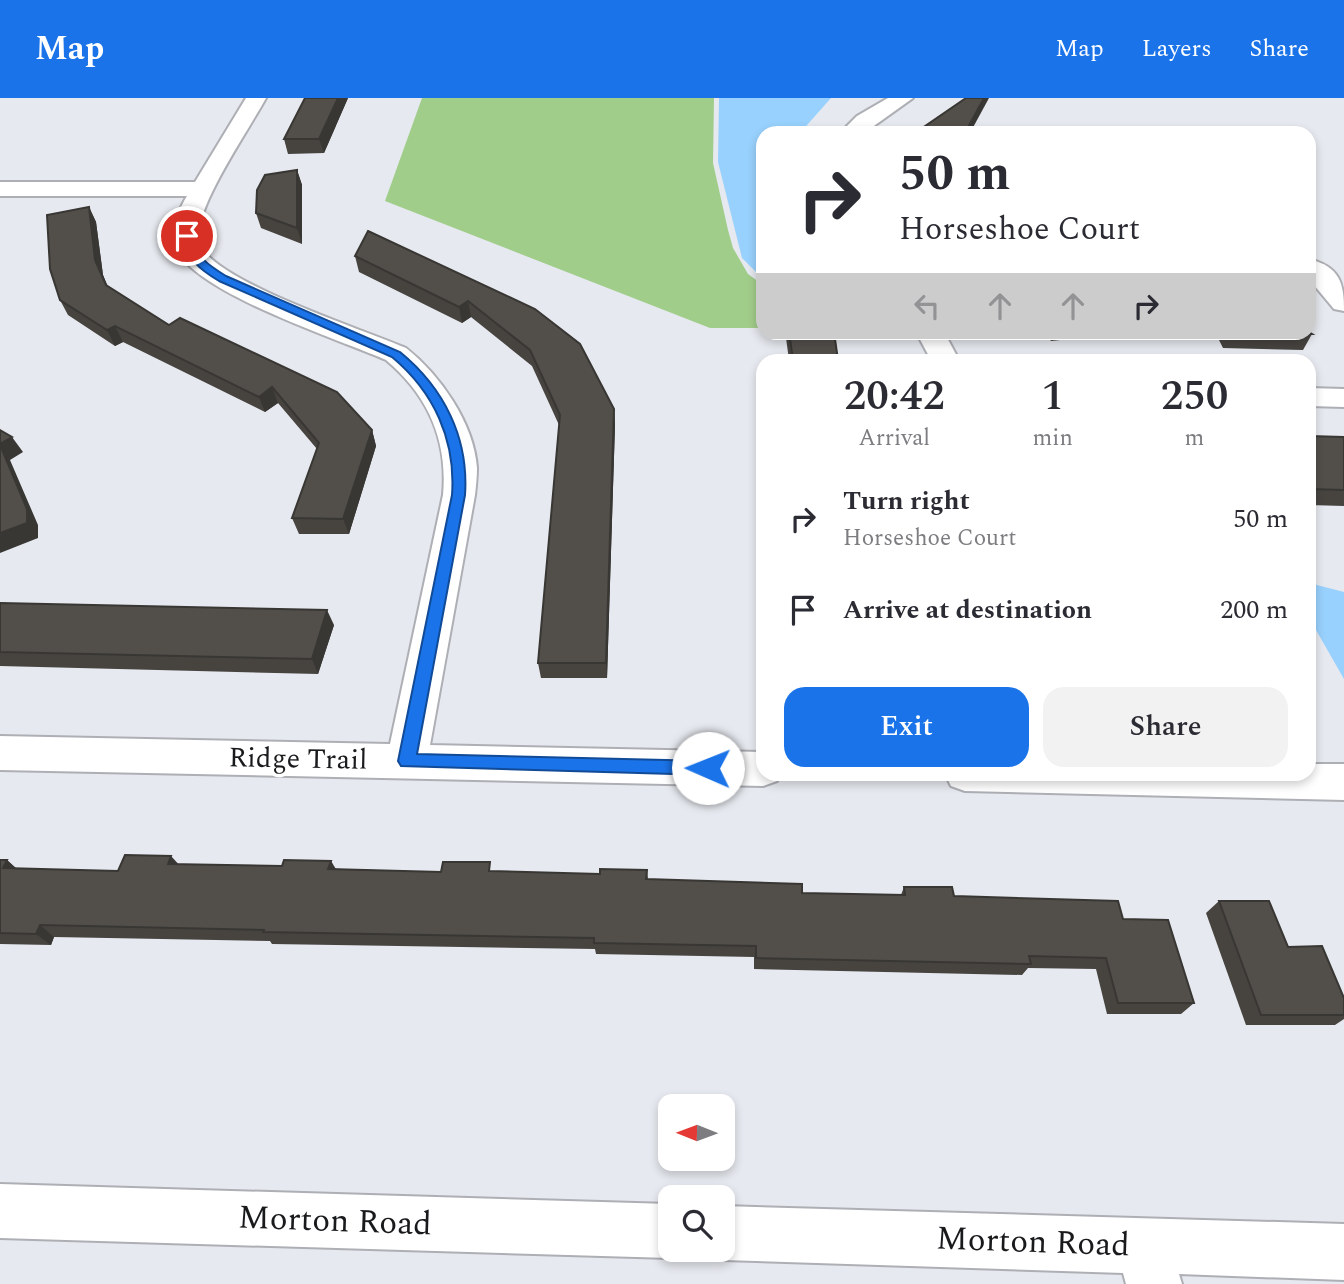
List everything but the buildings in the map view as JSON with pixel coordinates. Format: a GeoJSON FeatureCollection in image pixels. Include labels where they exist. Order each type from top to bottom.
{"type":"FeatureCollection","features":[{"type":"Feature","properties":{"kind":"street"},"geometry":{"type":"LineString","coordinates":[[256,98],[187,221],[191,253],[203,267],[238,287],[396,354],[413,368],[451,426],[460,459],[459,495],[407,761]]}},
{"type":"Feature","properties":{"kind":"street"},"geometry":{"type":"LineString","coordinates":[[859,126],[903,98]]}},
{"type":"Feature","properties":{"kind":"street"},"geometry":{"type":"LineString","coordinates":[[0,189],[203,189]]}},
{"type":"Feature","properties":{"kind":"street"},"geometry":{"type":"LineString","coordinates":[[1316,272],[1344,303]]}},
{"type":"Feature","properties":{"kind":"street"},"geometry":{"type":"LineString","coordinates":[[1316,397],[1344,398]]}},
{"type":"Feature","properties":{"kind":"street","name":"Ridge Trail"},"geometry":{"type":"LineString","coordinates":[[0,753],[756,769]]}},
{"type":"Feature","properties":{"kind":"street"},"geometry":{"type":"LineString","coordinates":[[1304,781],[1344,782]]}},
{"type":"Feature","properties":{"kind":"street","name":"Morton Road"},"geometry":{"type":"LineString","coordinates":[[0,1211],[658,1231]]}},
{"type":"Feature","properties":{"kind":"street","name":"Morton Road"},"geometry":{"type":"LineString","coordinates":[[735,1234],[1149,1265],[1344,1252]]}},
{"type":"Feature","properties":{"kind":"green space"},"geometry":{"type":"Polygon","coordinates":[[[422,98],[714,98],[713,163],[733,248],[748,274],[756,280],[756,328],[710,328],[385,201],[422,98]]]}},
{"type":"Feature","properties":{"kind":"water"},"geometry":{"type":"Polygon","coordinates":[[[719,98],[831,98],[806,126],[756,126],[756,272],[742,258],[718,162],[719,98]]]}},
{"type":"Feature","properties":{"kind":"water"},"geometry":{"type":"Polygon","coordinates":[[[1316,585],[1344,592],[1344,679],[1316,630],[1316,585]]]}},
{"type":"Feature","properties":{"kind":"route"},"geometry":{"type":"LineString","coordinates":[[187,236],[191,253],[203,267],[223,279],[396,354],[413,368],[442,408],[451,426],[461,468],[459,495],[407,761],[708,768]]}}]}
